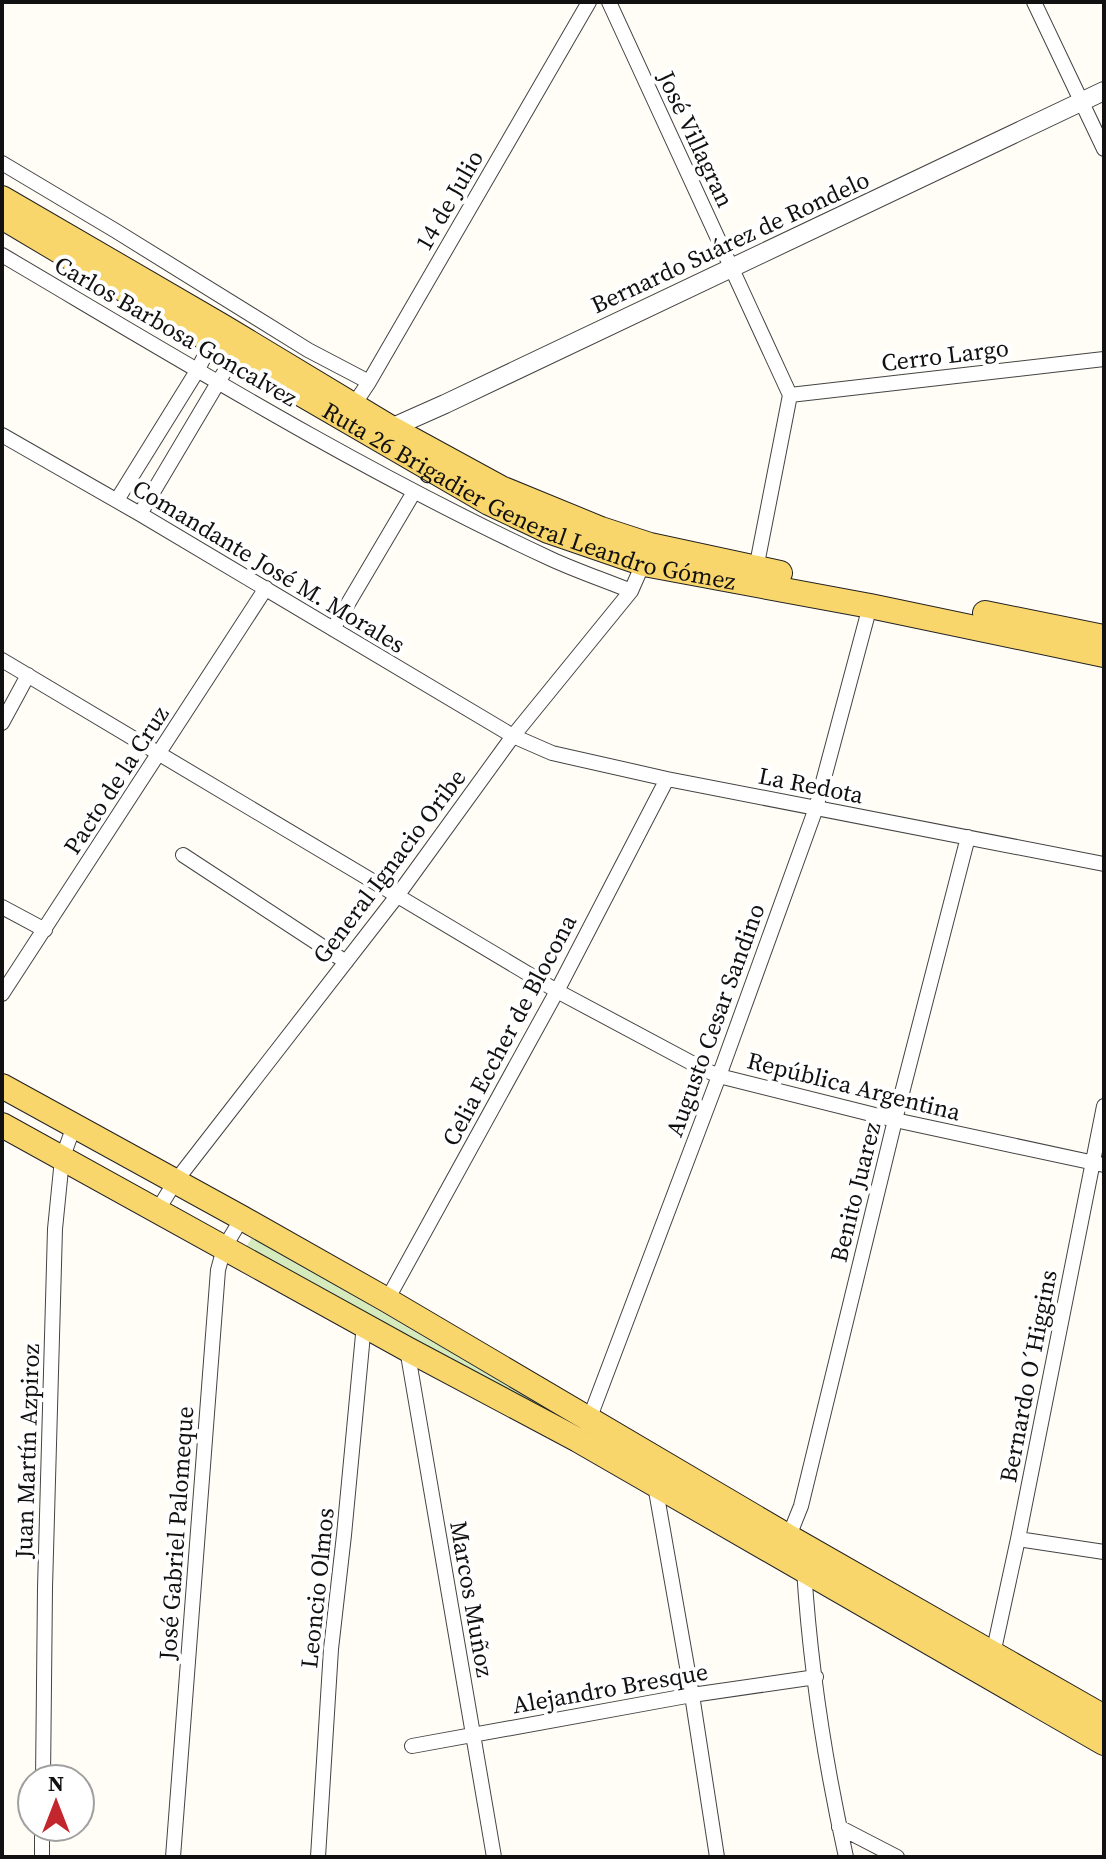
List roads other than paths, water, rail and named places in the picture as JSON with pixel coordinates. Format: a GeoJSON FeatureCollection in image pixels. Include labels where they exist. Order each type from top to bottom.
{"type":"FeatureCollection","features":[{"type":"Feature","properties":{"kind":"main road","name":"Ruta 26 Brigadier General Leandro Gómez"},"geometry":{"type":"LineString","coordinates":[[2,198],[239,348],[386,434],[501,488],[601,529],[647,554],[870,606],[1104,655]]}},
{"type":"Feature","properties":{"kind":"main road","name":"Ruta 26 Brigadier General Leandro Gómez"},"geometry":{"type":"LineString","coordinates":[[2,217],[217,334]]}},
{"type":"Feature","properties":{"kind":"main road","name":"Ruta 26 Brigadier General Leandro Gómez"},"geometry":{"type":"LineString","coordinates":[[647,554],[756,569],[1104,637]]}},
{"type":"Feature","properties":{"kind":"main road"},"geometry":{"type":"LineString","coordinates":[[2,1086],[387,1300],[584,1430],[808,1560],[1104,1743]]}},
{"type":"Feature","properties":{"kind":"main road"},"geometry":{"type":"LineString","coordinates":[[2,1125],[407,1349],[584,1430],[655,1485],[784,1546]]}},
{"type":"Feature","properties":{"kind":"main road"},"geometry":{"type":"LineString","coordinates":[[808,1560],[993,1654],[1104,1717]]}},
{"type":"Feature","properties":{"kind":"street","name":"14 de Julio"},"geometry":{"type":"LineString","coordinates":[[349,412],[589,2]]}},
{"type":"Feature","properties":{"kind":"street","name":"José Villagran"},"geometry":{"type":"LineString","coordinates":[[609,2],[790,395]]}},
{"type":"Feature","properties":{"kind":"street"},"geometry":{"type":"LineString","coordinates":[[1034,2],[1104,149]]}},
{"type":"Feature","properties":{"kind":"street","name":"Bernardo Suárez de Rondelo"},"geometry":{"type":"LineString","coordinates":[[386,434],[1104,91]]}},
{"type":"Feature","properties":{"kind":"street"},"geometry":{"type":"LineString","coordinates":[[2,163],[308,350],[369,382]]}},
{"type":"Feature","properties":{"kind":"street","name":"Carlos Barbosa Goncalvez"},"geometry":{"type":"LineString","coordinates":[[3,256],[197,371],[414,492],[554,560],[631,591]]}},
{"type":"Feature","properties":{"kind":"street"},"geometry":{"type":"LineString","coordinates":[[117,500],[217,334]]}},
{"type":"Feature","properties":{"kind":"street"},"geometry":{"type":"LineString","coordinates":[[140,514],[239,348]]}},
{"type":"Feature","properties":{"kind":"street","name":"Cerro Largo"},"geometry":{"type":"LineString","coordinates":[[790,395],[1104,359]]}},
{"type":"Feature","properties":{"kind":"street"},"geometry":{"type":"LineString","coordinates":[[756,569],[790,395]]}},
{"type":"Feature","properties":{"kind":"street","name":"Comandante José M. Morales"},"geometry":{"type":"LineString","coordinates":[[3,439],[117,500],[513,736]]}},
{"type":"Feature","properties":{"kind":"street"},"geometry":{"type":"LineString","coordinates":[[333,629],[414,492]]}},
{"type":"Feature","properties":{"kind":"street","name":"General Ignacio Oribe"},"geometry":{"type":"LineString","coordinates":[[157,1211],[175,1182],[397,896],[513,736],[631,591],[647,554]]}},
{"type":"Feature","properties":{"kind":"street","name":"Pacto de la Cruz"},"geometry":{"type":"LineString","coordinates":[[2,994],[266,588]]}},
{"type":"Feature","properties":{"kind":"street","name":"Augusto Cesar Sandino"},"geometry":{"type":"LineString","coordinates":[[584,1430],[719,1076],[816,808],[870,606]]}},
{"type":"Feature","properties":{"kind":"street","name":"República Argentina"},"geometry":{"type":"LineString","coordinates":[[2,660],[557,991],[719,1076],[895,1120],[1098,1164]]}},
{"type":"Feature","properties":{"kind":"street"},"geometry":{"type":"LineString","coordinates":[[2,723],[28,675]]}},
{"type":"Feature","properties":{"kind":"street","name":"La Redota"},"geometry":{"type":"LineString","coordinates":[[513,736],[552,753],[667,779],[1104,864]]}},
{"type":"Feature","properties":{"kind":"street","name":"Celia Eccher de Blocona"},"geometry":{"type":"LineString","coordinates":[[387,1300],[557,991],[667,779]]}},
{"type":"Feature","properties":{"kind":"street","name":"Benito Juarez"},"geometry":{"type":"LineString","coordinates":[[784,1546],[801,1506],[968,837]]}},
{"type":"Feature","properties":{"kind":"street"},"geometry":{"type":"LineString","coordinates":[[183,855],[346,962]]}},
{"type":"Feature","properties":{"kind":"street"},"geometry":{"type":"LineString","coordinates":[[2,907],[45,930]]}},
{"type":"Feature","properties":{"kind":"street","name":"Bernardo O´Higgins"},"geometry":{"type":"LineString","coordinates":[[993,1654],[1098,1164],[1104,1106]]}},
{"type":"Feature","properties":{"kind":"street","name":"Juan Martín Azpiroz"},"geometry":{"type":"LineString","coordinates":[[43,1763],[55,1229],[62,1159],[74,1126]]}},
{"type":"Feature","properties":{"kind":"street","name":"José Gabriel Palomeque"},"geometry":{"type":"LineString","coordinates":[[173,1857],[218,1270],[224,1248],[242,1218]]}},
{"type":"Feature","properties":{"kind":"street","name":"Leoncio Olmos"},"geometry":{"type":"LineString","coordinates":[[318,1857],[331,1649],[364,1324]]}},
{"type":"Feature","properties":{"kind":"street","name":"Marcos Muñoz"},"geometry":{"type":"LineString","coordinates":[[407,1349],[494,1857]]}},
{"type":"Feature","properties":{"kind":"street"},"geometry":{"type":"LineString","coordinates":[[655,1485],[717,1857]]}},
{"type":"Feature","properties":{"kind":"street"},"geometry":{"type":"LineString","coordinates":[[1018,1539],[1104,1552]]}},
{"type":"Feature","properties":{"kind":"street"},"geometry":{"type":"LineString","coordinates":[[808,1560],[816,1677],[832,1789],[846,1857]]}},
{"type":"Feature","properties":{"kind":"street","name":"Alejandro Bresque"},"geometry":{"type":"LineString","coordinates":[[412,1746],[692,1695],[816,1677]]}},
{"type":"Feature","properties":{"kind":"street"},"geometry":{"type":"LineString","coordinates":[[839,1827],[897,1857]]}}]}
